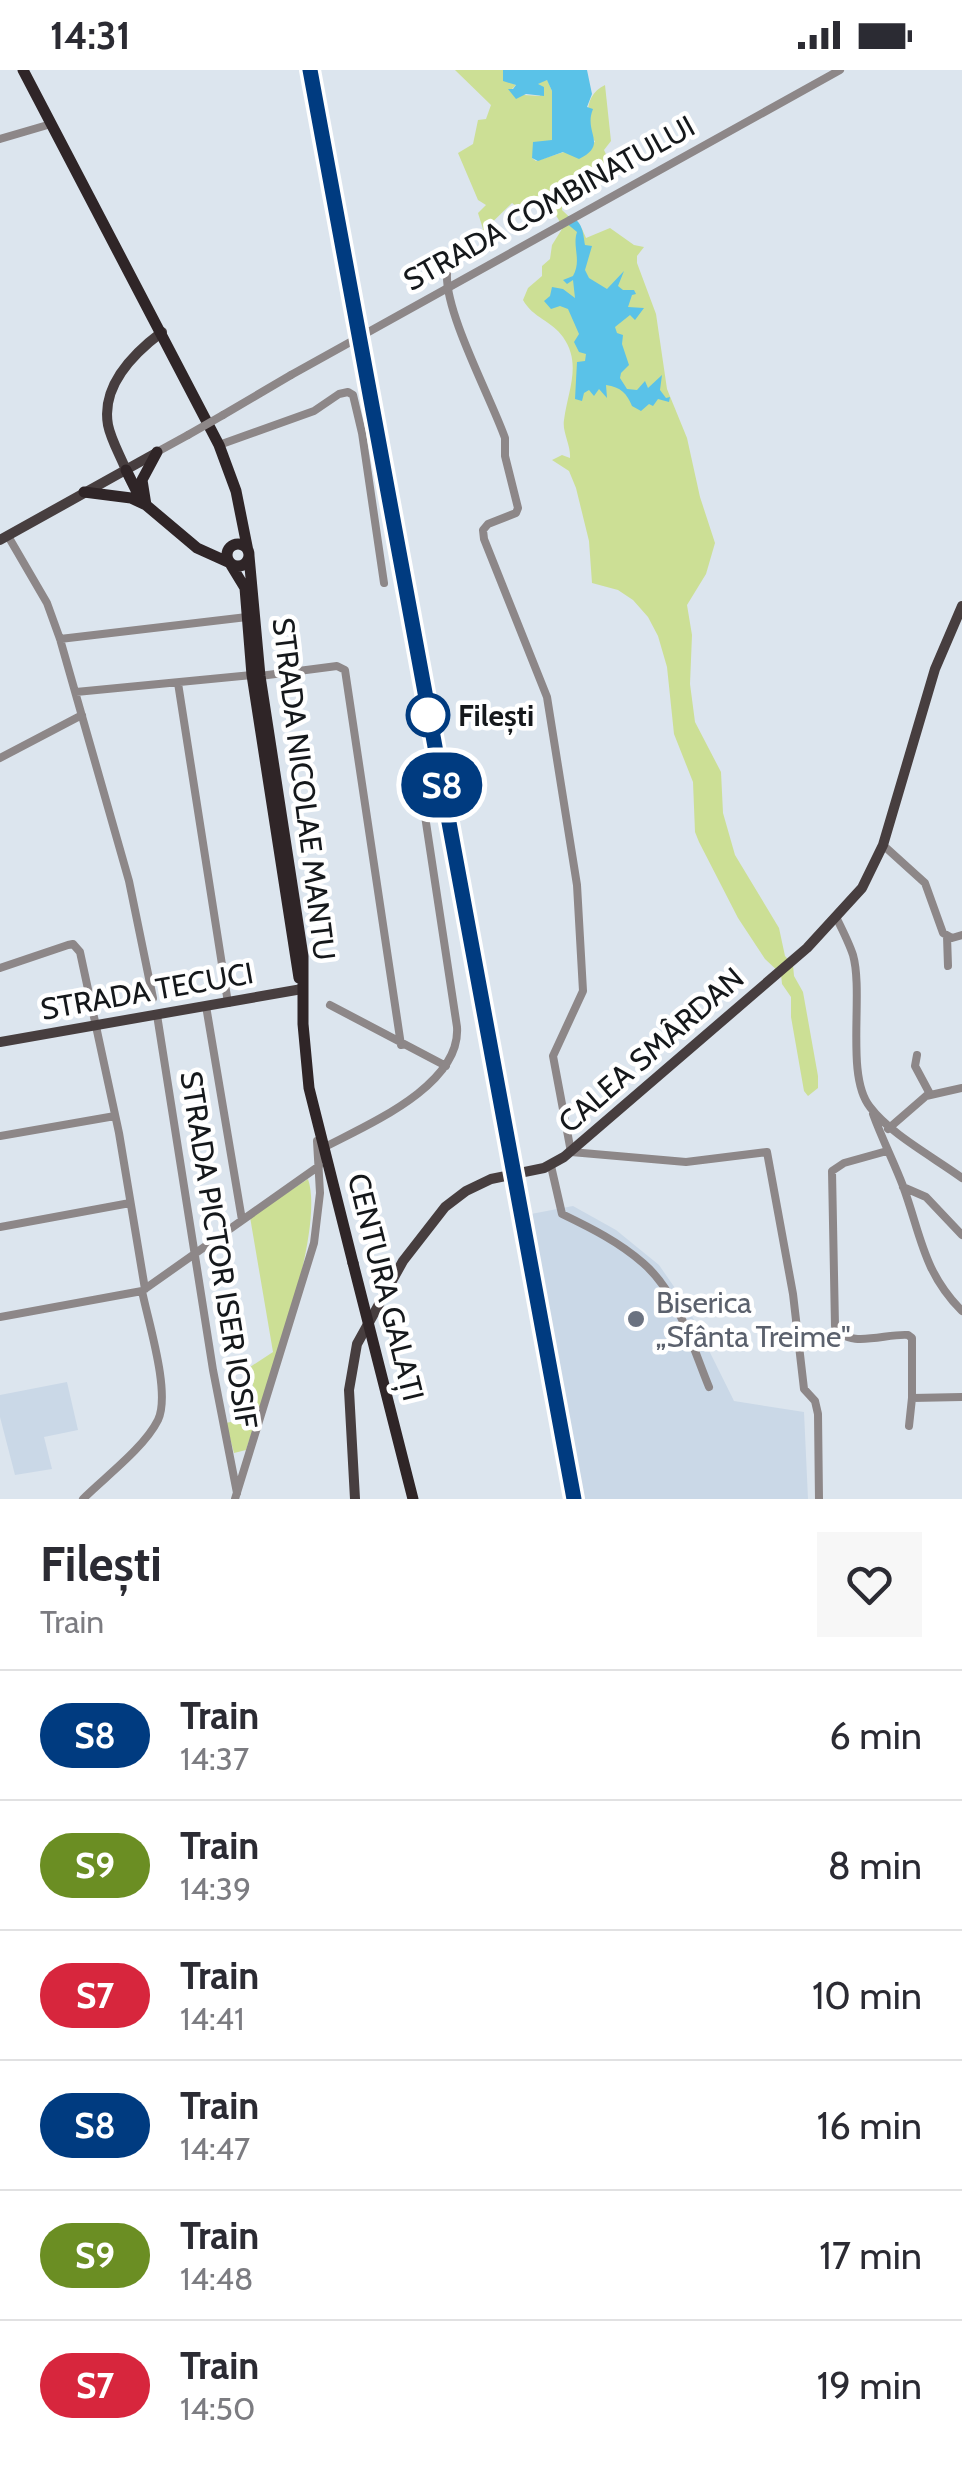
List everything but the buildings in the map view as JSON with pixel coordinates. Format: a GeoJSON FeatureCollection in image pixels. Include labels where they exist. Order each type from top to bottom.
{"type":"FeatureCollection","features":[{"type":"Feature","properties":{"kind":"highway","name":"STRADA NICOLAE MANTU"},"geometry":{"type":"LineString","coordinates":[[23,70],[162,332],[232,477],[249,554],[256,676],[302,989],[309,1088]]}},
{"type":"Feature","properties":{"kind":"highway"},"geometry":{"type":"LineString","coordinates":[[146,505],[142,480],[158,452]]}},
{"type":"Feature","properties":{"kind":"highway"},"geometry":{"type":"LineString","coordinates":[[126,470],[146,505]]}},
{"type":"Feature","properties":{"kind":"highway"},"geometry":{"type":"LineString","coordinates":[[84,492],[123,495],[146,505],[192,544],[230,555],[243,566],[249,554],[244,546],[230,555]]}},
{"type":"Feature","properties":{"kind":"highway"},"geometry":{"type":"LineString","coordinates":[[230,555],[242,519]]}},
{"type":"Feature","properties":{"kind":"highway"},"geometry":{"type":"LineString","coordinates":[[230,555],[242,579],[256,676]]}},
{"type":"Feature","properties":{"kind":"highway","name":"CENTURA GALAȚI"},"geometry":{"type":"LineString","coordinates":[[309,1088],[413,1499]]}},
{"type":"Feature","properties":{"kind":"main road"},"geometry":{"type":"LineString","coordinates":[[126,470],[107,415],[111,395],[134,354],[162,332]]}},
{"type":"Feature","properties":{"kind":"main road"},"geometry":{"type":"LineString","coordinates":[[114,440],[132,453],[158,452]]}},
{"type":"Feature","properties":{"kind":"main road","name":"STRADA COMBINATULUI"},"geometry":{"type":"LineString","coordinates":[[4,538],[158,452]]}},
{"type":"Feature","properties":{"kind":"main road","name":"CALEA SMÂRDAN"},"geometry":{"type":"LineString","coordinates":[[355,1499],[349,1390],[358,1344],[403,1261],[445,1207],[466,1191],[491,1179],[551,1166],[570,1152],[837,920],[862,888],[883,844],[935,669],[962,606]]}},
{"type":"Feature","properties":{"kind":"main road","name":"STRADA TECUCI"},"geometry":{"type":"LineString","coordinates":[[0,1042],[302,989]]}},
{"type":"Feature","properties":{"kind":"street","name":"STRADA COMBINATULUI"},"geometry":{"type":"LineString","coordinates":[[158,452],[840,70]]}},
{"type":"Feature","properties":{"kind":"street"},"geometry":{"type":"LineString","coordinates":[[0,138],[52,124]]}},
{"type":"Feature","properties":{"kind":"street"},"geometry":{"type":"LineString","coordinates":[[447,274],[446,284],[458,322],[505,438],[518,508],[516,513],[488,524],[484,539],[547,698],[578,885],[583,991],[552,1056],[570,1152],[686,1162],[766,1152],[793,1294],[804,1388],[816,1400],[820,1499]]}},
{"type":"Feature","properties":{"kind":"street"},"geometry":{"type":"LineString","coordinates":[[218,446],[314,411],[339,394],[353,395],[384,583]]}},
{"type":"Feature","properties":{"kind":"street"},"geometry":{"type":"LineString","coordinates":[[4,538],[47,603],[60,639],[129,880],[153,998]]}},
{"type":"Feature","properties":{"kind":"street"},"geometry":{"type":"LineString","coordinates":[[60,639],[247,617]]}},
{"type":"Feature","properties":{"kind":"street"},"geometry":{"type":"LineString","coordinates":[[76,692],[344,668],[401,1045]]}},
{"type":"Feature","properties":{"kind":"street"},"geometry":{"type":"LineString","coordinates":[[178,683],[228,1002]]}},
{"type":"Feature","properties":{"kind":"street"},"geometry":{"type":"LineString","coordinates":[[0,758],[82,714]]}},
{"type":"Feature","properties":{"kind":"street"},"geometry":{"type":"LineString","coordinates":[[325,1147],[426,1088],[456,1048],[458,1027],[420,784]]}},
{"type":"Feature","properties":{"kind":"street"},"geometry":{"type":"LineString","coordinates":[[883,844],[925,883],[946,936],[948,966]]}},
{"type":"Feature","properties":{"kind":"street"},"geometry":{"type":"LineString","coordinates":[[837,920],[854,957],[858,1070],[863,1098],[890,1126],[962,1178]]}},
{"type":"Feature","properties":{"kind":"street"},"geometry":{"type":"LineString","coordinates":[[946,936],[962,935]]}},
{"type":"Feature","properties":{"kind":"street"},"geometry":{"type":"LineString","coordinates":[[0,968],[72,944],[80,952],[115,1116],[162,1392],[160,1418],[150,1433],[83,1499]]}},
{"type":"Feature","properties":{"kind":"street"},"geometry":{"type":"LineString","coordinates":[[330,1005],[446,1066]]}},
{"type":"Feature","properties":{"kind":"street"},"geometry":{"type":"LineString","coordinates":[[206,1006],[242,1220]]}},
{"type":"Feature","properties":{"kind":"street","name":"STRADA PICTOR ISER IOSIF"},"geometry":{"type":"LineString","coordinates":[[158,1015],[236,1496]]}},
{"type":"Feature","properties":{"kind":"street"},"geometry":{"type":"LineString","coordinates":[[917,1054],[915,1066],[930,1094]]}},
{"type":"Feature","properties":{"kind":"street"},"geometry":{"type":"LineString","coordinates":[[236,1496],[309,1267],[318,1214],[320,1166],[309,1088]]}},
{"type":"Feature","properties":{"kind":"street"},"geometry":{"type":"LineString","coordinates":[[881,1135],[930,1094],[962,1088]]}},
{"type":"Feature","properties":{"kind":"street"},"geometry":{"type":"LineString","coordinates":[[872,1110],[903,1186],[926,1262],[938,1284],[962,1312]]}},
{"type":"Feature","properties":{"kind":"street"},"geometry":{"type":"LineString","coordinates":[[0,1136],[115,1116]]}},
{"type":"Feature","properties":{"kind":"street"},"geometry":{"type":"LineString","coordinates":[[887,1151],[838,1165],[831,1176],[835,1326],[840,1335],[849,1339],[900,1334],[912,1338],[915,1348],[910,1426]]}},
{"type":"Feature","properties":{"kind":"street"},"geometry":{"type":"LineString","coordinates":[[0,1317],[144,1290],[320,1166]]}},
{"type":"Feature","properties":{"kind":"street"},"geometry":{"type":"LineString","coordinates":[[551,1166],[562,1214],[615,1241],[647,1265],[676,1306],[709,1387]]}},
{"type":"Feature","properties":{"kind":"street"},"geometry":{"type":"LineString","coordinates":[[903,1186],[926,1197],[962,1235]]}},
{"type":"Feature","properties":{"kind":"street"},"geometry":{"type":"LineString","coordinates":[[0,1227],[130,1203]]}},
{"type":"Feature","properties":{"kind":"street"},"geometry":{"type":"LineString","coordinates":[[912,1398],[962,1397]]}},
{"type":"Feature","properties":{"kind":"shaded area"},"geometry":{"type":"Polygon","coordinates":[[[573,1206],[616,1230],[659,1265],[686,1304],[734,1401],[804,1412],[808,1499],[584,1499],[531,1214],[573,1206]]]}},
{"type":"Feature","properties":{"kind":"shaded area"},"geometry":{"type":"Polygon","coordinates":[[[67,1382],[78,1430],[44,1437],[52,1469],[15,1475],[0,1417],[0,1395],[67,1382]]]}},
{"type":"Feature","properties":{"kind":"green space"},"geometry":{"type":"Polygon","coordinates":[[[455,70],[503,70],[509,82],[516,85],[512,89],[524,95],[540,96],[537,84],[547,79],[552,91],[552,141],[534,150],[532,158],[536,161],[595,142],[589,103],[605,85],[611,141],[604,150],[613,169],[602,177],[588,177],[574,187],[564,199],[562,210],[586,238],[610,228],[634,245],[644,247],[637,263],[656,314],[667,389],[687,438],[715,543],[706,574],[687,605],[695,722],[721,772],[723,813],[735,855],[779,928],[785,956],[793,965],[803,992],[818,1076],[818,1088],[808,1096],[791,1017],[791,997],[782,984],[781,974],[765,959],[738,918],[695,832],[693,782],[674,734],[667,667],[658,636],[633,600],[618,590],[592,583],[589,541],[576,488],[569,471],[552,460],[562,455],[570,458],[564,425],[572,357],[559,332],[523,300],[528,288],[542,276],[542,266],[550,259],[552,245],[562,229],[560,223],[543,206],[532,204],[524,212],[512,203],[479,235],[483,229],[478,213],[486,205],[478,200],[458,153],[473,144],[478,120],[486,119],[491,105],[455,70]]]}},
{"type":"Feature","properties":{"kind":"green space"},"geometry":{"type":"Polygon","coordinates":[[[308,1179],[309,1236],[291,1313],[246,1450],[234,1453],[226,1423],[253,1417],[256,1407],[250,1367],[273,1352],[250,1217],[308,1179]]]}},
{"type":"Feature","properties":{"kind":"water"},"geometry":{"type":"Polygon","coordinates":[[[503,70],[587,70],[592,94],[587,107],[593,109],[594,143],[588,154],[579,159],[563,152],[538,161],[532,158],[533,142],[552,140],[552,91],[547,80],[538,84],[544,87],[544,96],[526,94],[516,99],[508,89],[516,85],[503,81],[503,70]]]}},
{"type":"Feature","properties":{"kind":"water"},"geometry":{"type":"Polygon","coordinates":[[[568,216],[579,224],[585,245],[592,246],[585,270],[589,278],[607,289],[624,271],[618,286],[636,294],[628,307],[644,308],[635,320],[630,315],[615,327],[623,335],[629,365],[620,378],[627,389],[637,390],[645,381],[648,388],[662,375],[660,390],[666,398],[670,397],[669,402],[658,399],[641,411],[632,406],[623,392],[606,385],[607,398],[599,389],[594,396],[589,390],[584,393],[582,401],[575,399],[577,362],[585,361],[586,354],[579,352],[574,342],[579,334],[568,309],[551,309],[544,301],[552,287],[575,298],[573,280],[567,284],[563,280],[573,276],[577,264],[577,232],[565,222],[568,216]]]}},
{"type":"Feature","properties":{"kind":"waterway"},"geometry":{"type":"LineString","coordinates":[[430,782],[435,809]]}},
{"type":"Feature","properties":{"kind":"railway"},"geometry":{"type":"LineString","coordinates":[[304,70],[569,1499]]}},
{"type":"Feature","properties":{"kind":"train","name":"S8"},"geometry":{"type":"LineString","coordinates":[[310,70],[574,1499]]}},
{"type":"Feature","properties":{"kind":"place","name":"Filești"},"geometry":{"type":"Point","coordinates":[428,715]}},
{"type":"Feature","properties":{"kind":"place","name":"Biserica „Sfânta Treime\""},"geometry":{"type":"Point","coordinates":[636,1319]}}]}
